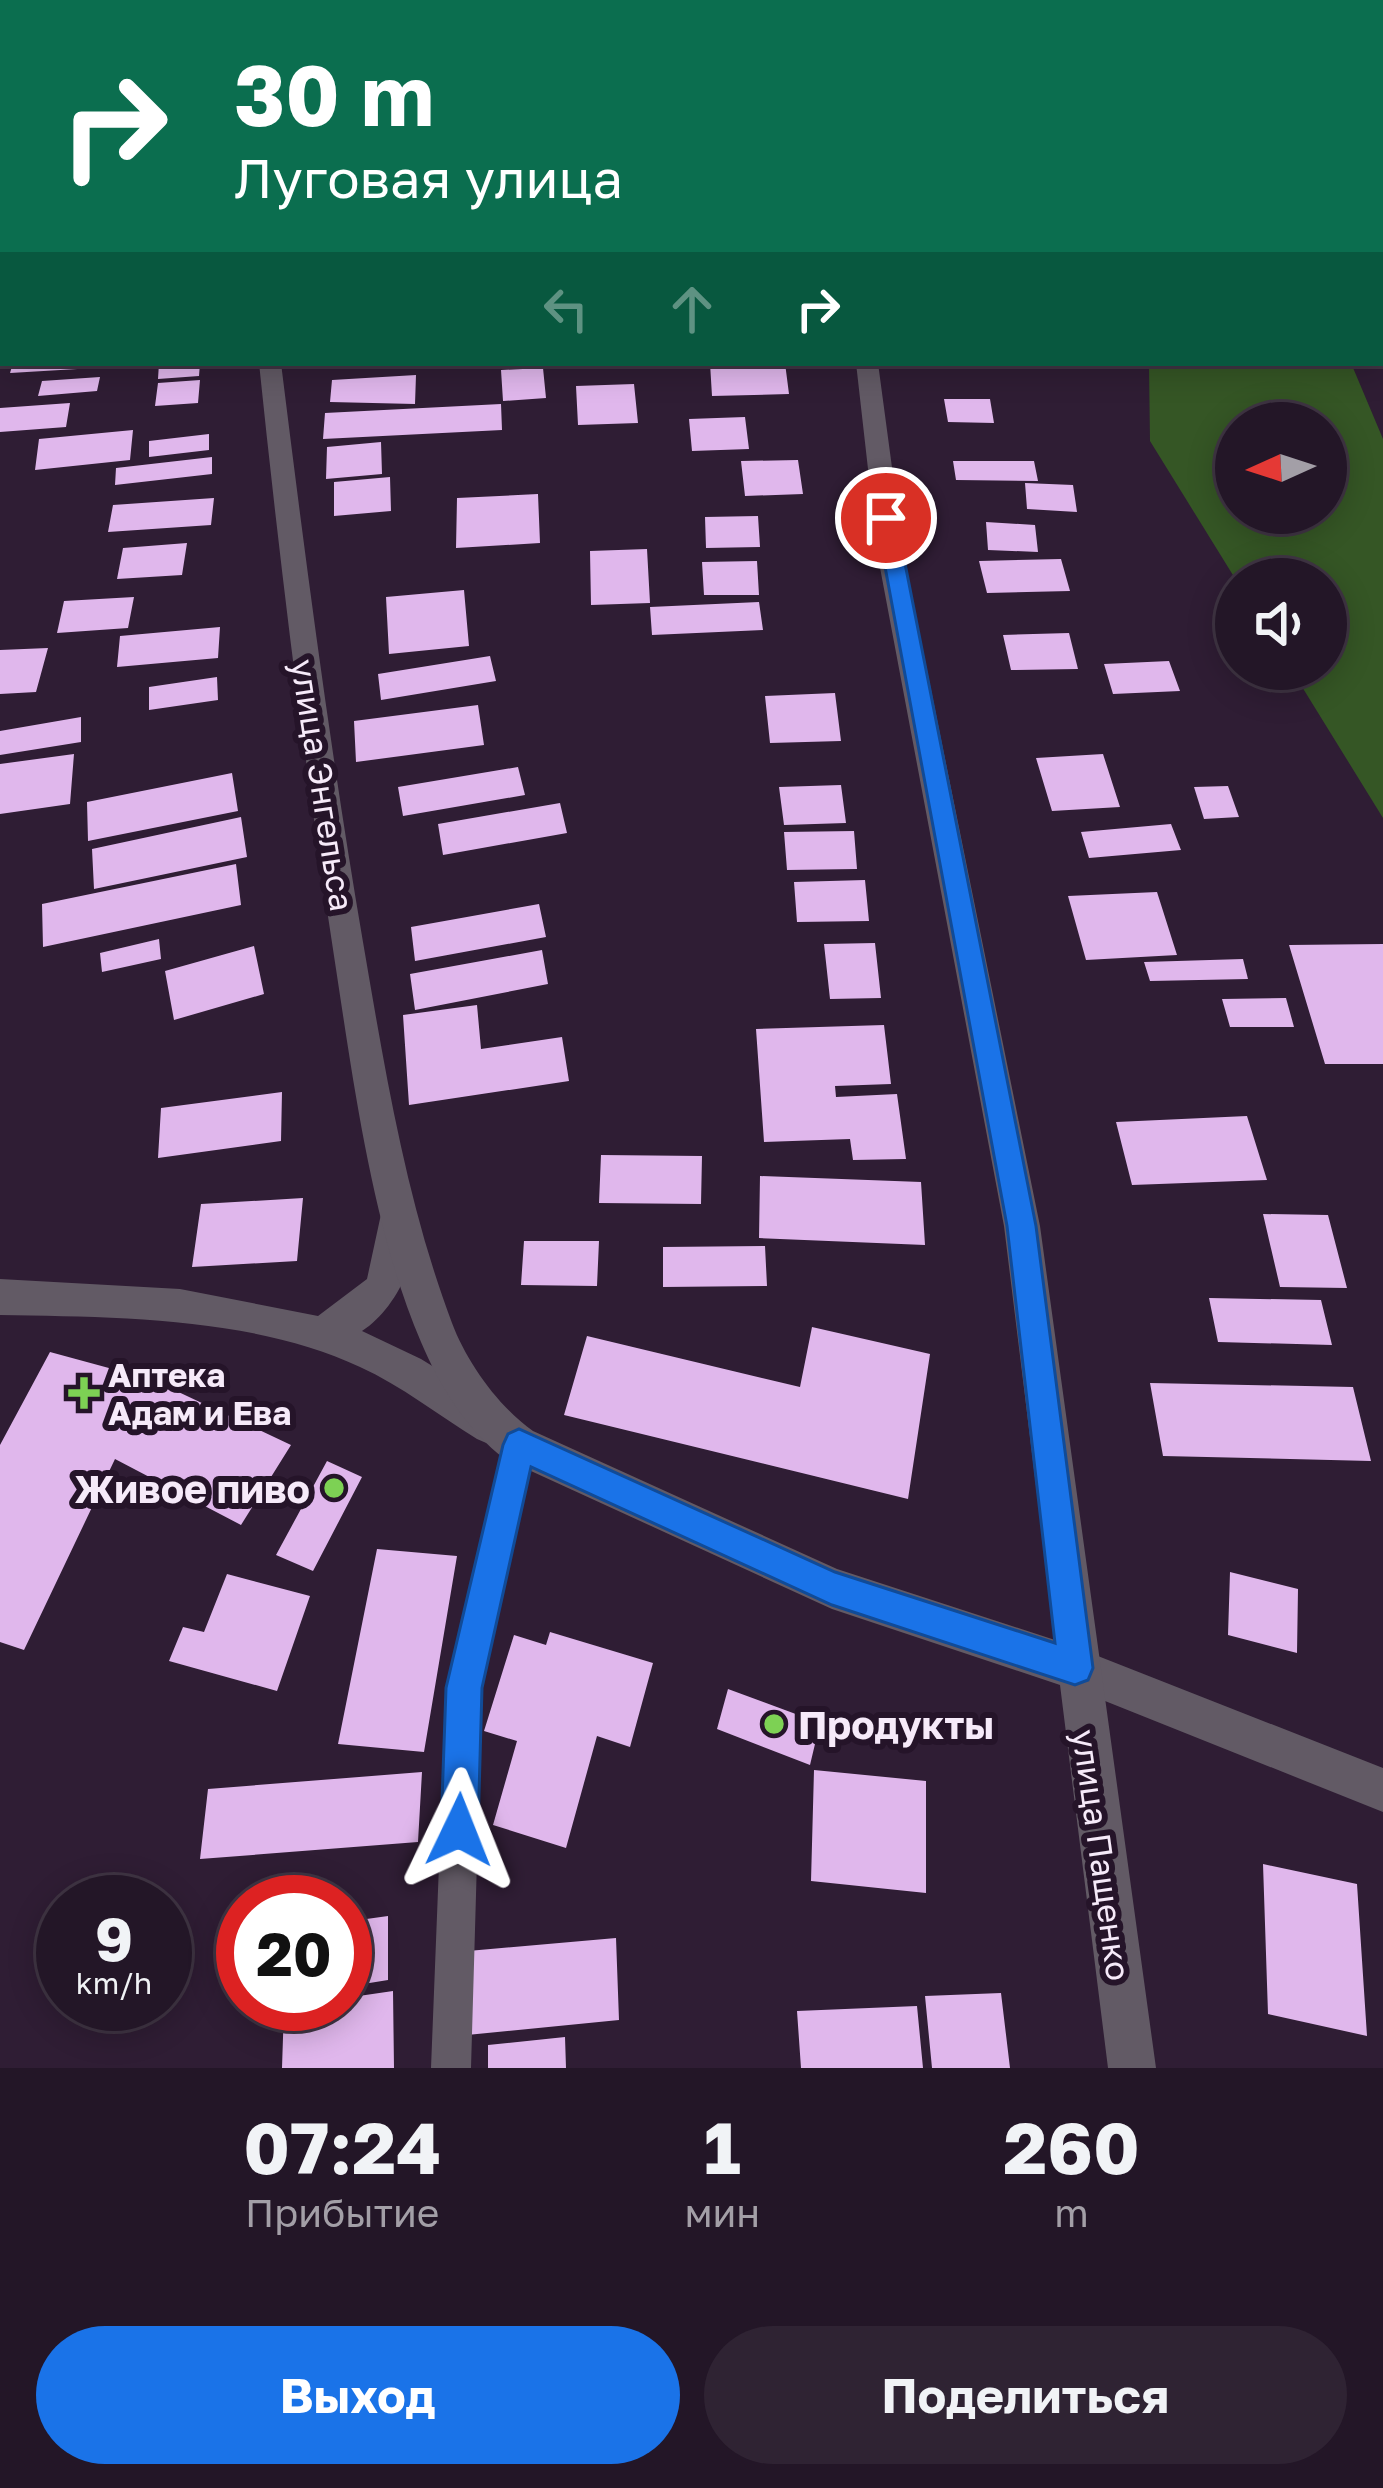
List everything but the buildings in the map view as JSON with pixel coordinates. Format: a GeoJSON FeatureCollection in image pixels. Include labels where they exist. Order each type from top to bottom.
{"type":"FeatureCollection","features":[{"type":"Feature","properties":{"kind":"street","name":"улица Энгельса"},"geometry":{"type":"LineString","coordinates":[[270,366],[309,706],[367,1064],[398,1203],[437,1336],[506,1436]]}},
{"type":"Feature","properties":{"kind":"street","name":"улица Пащенко"},"geometry":{"type":"LineString","coordinates":[[867,366],[890,557],[1022,1226],[1075,1668],[1132,2068]]}},
{"type":"Feature","properties":{"kind":"street","name":"улица Энгельса"},"geometry":{"type":"LineString","coordinates":[[318,1336],[368,1309],[390,1276],[398,1203]]}},
{"type":"Feature","properties":{"kind":"street"},"geometry":{"type":"LineString","coordinates":[[0,1297],[80,1298],[248,1317],[359,1347],[506,1436],[832,1588],[1075,1668],[1383,1790]]}},
{"type":"Feature","properties":{"kind":"lane"},"geometry":{"type":"LineString","coordinates":[[451,2068],[464,1688],[506,1436]]}},
{"type":"Feature","properties":{"kind":"green space"},"geometry":{"type":"Polygon","coordinates":[[[1149,366],[1352,366],[1383,439],[1383,818],[1304,690],[1347,690],[1347,558],[1222,558],[1150,441],[1149,366]]]}},
{"type":"Feature","properties":{"kind":"place","name":"Аптека Адам и Ева"},"geometry":{"type":"Point","coordinates":[84,1393]}},
{"type":"Feature","properties":{"kind":"place","name":"Живое пиво"},"geometry":{"type":"Point","coordinates":[334,1488]}},
{"type":"Feature","properties":{"kind":"place","name":"Продукты"},"geometry":{"type":"Point","coordinates":[774,1724]}},
{"type":"Feature","properties":{"kind":"route"},"geometry":{"type":"LineString","coordinates":[[459,1830],[464,1688],[519,1445],[832,1588],[1075,1668],[1022,1226],[886,518]]}}]}
